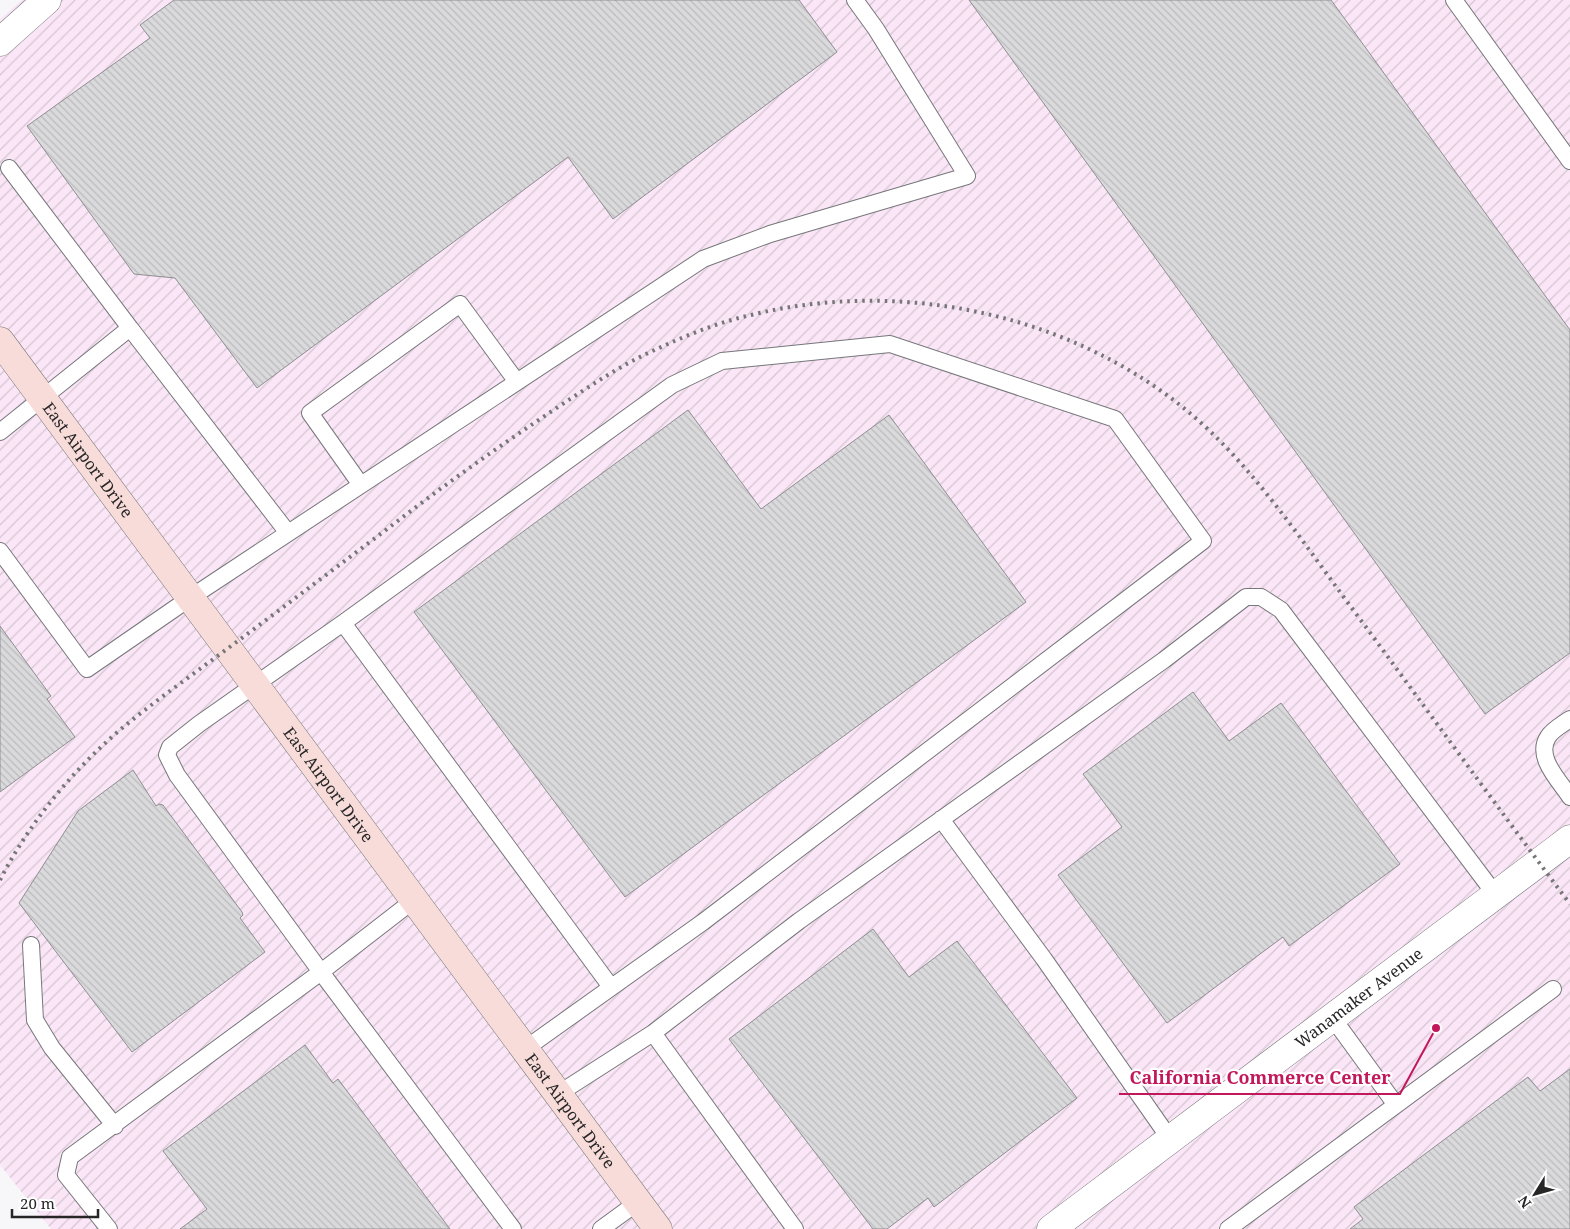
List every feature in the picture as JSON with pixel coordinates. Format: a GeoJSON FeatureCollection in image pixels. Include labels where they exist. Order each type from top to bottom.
{"type":"FeatureCollection","features":[{"type":"Feature","properties":{"kind":"main road","name":"East Airport Drive"},"geometry":{"type":"LineString","coordinates":[[0,341],[658,1229]]}},
{"type":"Feature","properties":{"kind":"street"},"geometry":{"type":"LineString","coordinates":[[0,42],[47,0]]}},
{"type":"Feature","properties":{"kind":"street","name":"Wanamaker Avenue"},"geometry":{"type":"LineString","coordinates":[[1051,1229],[1570,839]]}},
{"type":"Feature","properties":{"kind":"lane"},"geometry":{"type":"LineString","coordinates":[[0,551],[87,669],[190,598],[704,259],[770,234],[967,176],[876,29],[855,0]]}},
{"type":"Feature","properties":{"kind":"lane"},"geometry":{"type":"LineString","coordinates":[[1454,0],[1570,161]]}},
{"type":"Feature","properties":{"kind":"lane"},"geometry":{"type":"LineString","coordinates":[[9,168],[288,533]]}},
{"type":"Feature","properties":{"kind":"lane"},"geometry":{"type":"LineString","coordinates":[[361,485],[310,413],[460,304],[516,382]]}},
{"type":"Feature","properties":{"kind":"lane"},"geometry":{"type":"LineString","coordinates":[[0,432],[130,328]]}},
{"type":"Feature","properties":{"kind":"lane"},"geometry":{"type":"LineString","coordinates":[[513,1229],[177,775],[167,755],[170,747],[672,385],[722,361],[890,344],[1115,419],[1203,541],[711,916],[524,1049]]}},
{"type":"Feature","properties":{"kind":"lane"},"geometry":{"type":"LineString","coordinates":[[558,1094],[653,1033],[798,921],[1164,660],[1246,597],[1261,597],[1281,610],[1495,894]]}},
{"type":"Feature","properties":{"kind":"lane"},"geometry":{"type":"LineString","coordinates":[[343,623],[611,987]]}},
{"type":"Feature","properties":{"kind":"lane"},"geometry":{"type":"LineString","coordinates":[[1570,719],[1549,735],[1543,747],[1545,759],[1570,797]]}},
{"type":"Feature","properties":{"kind":"lane"},"geometry":{"type":"LineString","coordinates":[[941,819],[1044,959],[1170,1139]]}},
{"type":"Feature","properties":{"kind":"lane"},"geometry":{"type":"LineString","coordinates":[[109,1229],[66,1175],[70,1157],[115,1126],[414,900]]}},
{"type":"Feature","properties":{"kind":"lane"},"geometry":{"type":"LineString","coordinates":[[31,945],[35,1020],[52,1048],[115,1126]]}},
{"type":"Feature","properties":{"kind":"lane"},"geometry":{"type":"LineString","coordinates":[[1228,1229],[1553,989]]}},
{"type":"Feature","properties":{"kind":"lane"},"geometry":{"type":"LineString","coordinates":[[1332,1016],[1396,1105]]}},
{"type":"Feature","properties":{"kind":"lane"},"geometry":{"type":"LineString","coordinates":[[653,1033],[795,1229]]}},
{"type":"Feature","properties":{"kind":"lane"},"geometry":{"type":"LineString","coordinates":[[601,1229],[638,1202]]}},
{"type":"Feature","properties":{"kind":"shaded area"},"geometry":{"type":"Polygon","coordinates":[[[22,0],[1570,0],[1570,1229],[51,1229],[0,1165],[0,19],[22,0]]]}},
{"type":"Feature","properties":{"kind":"building"},"geometry":{"type":"Polygon","coordinates":[[[174,0],[799,0],[837,52],[613,219],[568,157],[257,388],[175,278],[134,274],[27,126],[150,38],[140,25],[174,0]]]}},
{"type":"Feature","properties":{"kind":"building"},"geometry":{"type":"Polygon","coordinates":[[[969,0],[1331,0],[1570,330],[1570,653],[1485,714],[969,0]]]}},
{"type":"Feature","properties":{"kind":"building"},"geometry":{"type":"Polygon","coordinates":[[[688,410],[761,509],[889,415],[1026,602],[625,897],[414,612],[688,410]]]}},
{"type":"Feature","properties":{"kind":"building"},"geometry":{"type":"Polygon","coordinates":[[[0,626],[51,696],[47,699],[75,737],[0,792],[0,626]]]}},
{"type":"Feature","properties":{"kind":"building"},"geometry":{"type":"Polygon","coordinates":[[[1193,692],[1229,741],[1281,703],[1400,864],[1289,946],[1283,937],[1167,1023],[1058,875],[1122,827],[1083,774],[1193,692]]]}},
{"type":"Feature","properties":{"kind":"building"},"geometry":{"type":"Polygon","coordinates":[[[133,770],[156,806],[159,804],[163,805],[242,912],[243,915],[240,918],[265,952],[132,1052],[19,903],[78,811],[133,770]]]}},
{"type":"Feature","properties":{"kind":"building"},"geometry":{"type":"Polygon","coordinates":[[[873,929],[909,977],[957,941],[1077,1098],[934,1207],[928,1198],[887,1229],[873,1229],[729,1039],[873,929]]]}},
{"type":"Feature","properties":{"kind":"building"},"geometry":{"type":"Polygon","coordinates":[[[305,1045],[333,1083],[338,1079],[450,1229],[180,1229],[207,1209],[163,1151],[305,1045]]]}},
{"type":"Feature","properties":{"kind":"building"},"geometry":{"type":"Polygon","coordinates":[[[1570,1069],[1570,1229],[1350,1229],[1363,1219],[1354,1207],[1528,1077],[1540,1091],[1570,1069]]]}},
{"type":"Feature","properties":{"kind":"railway"},"geometry":{"type":"LineString","coordinates":[[0,880],[38,818],[53,799],[85,763],[121,729],[438,491],[558,407],[635,360],[672,342],[711,327],[751,315],[813,304],[876,301],[939,305],[1001,317],[1060,337],[1117,363],[1170,397],[1217,438],[1236,458],[1290,524],[1570,904]]}},
{"type":"Feature","properties":{"kind":"place","name":"California Commerce Center"},"geometry":{"type":"Point","coordinates":[1436,1028]}}]}
